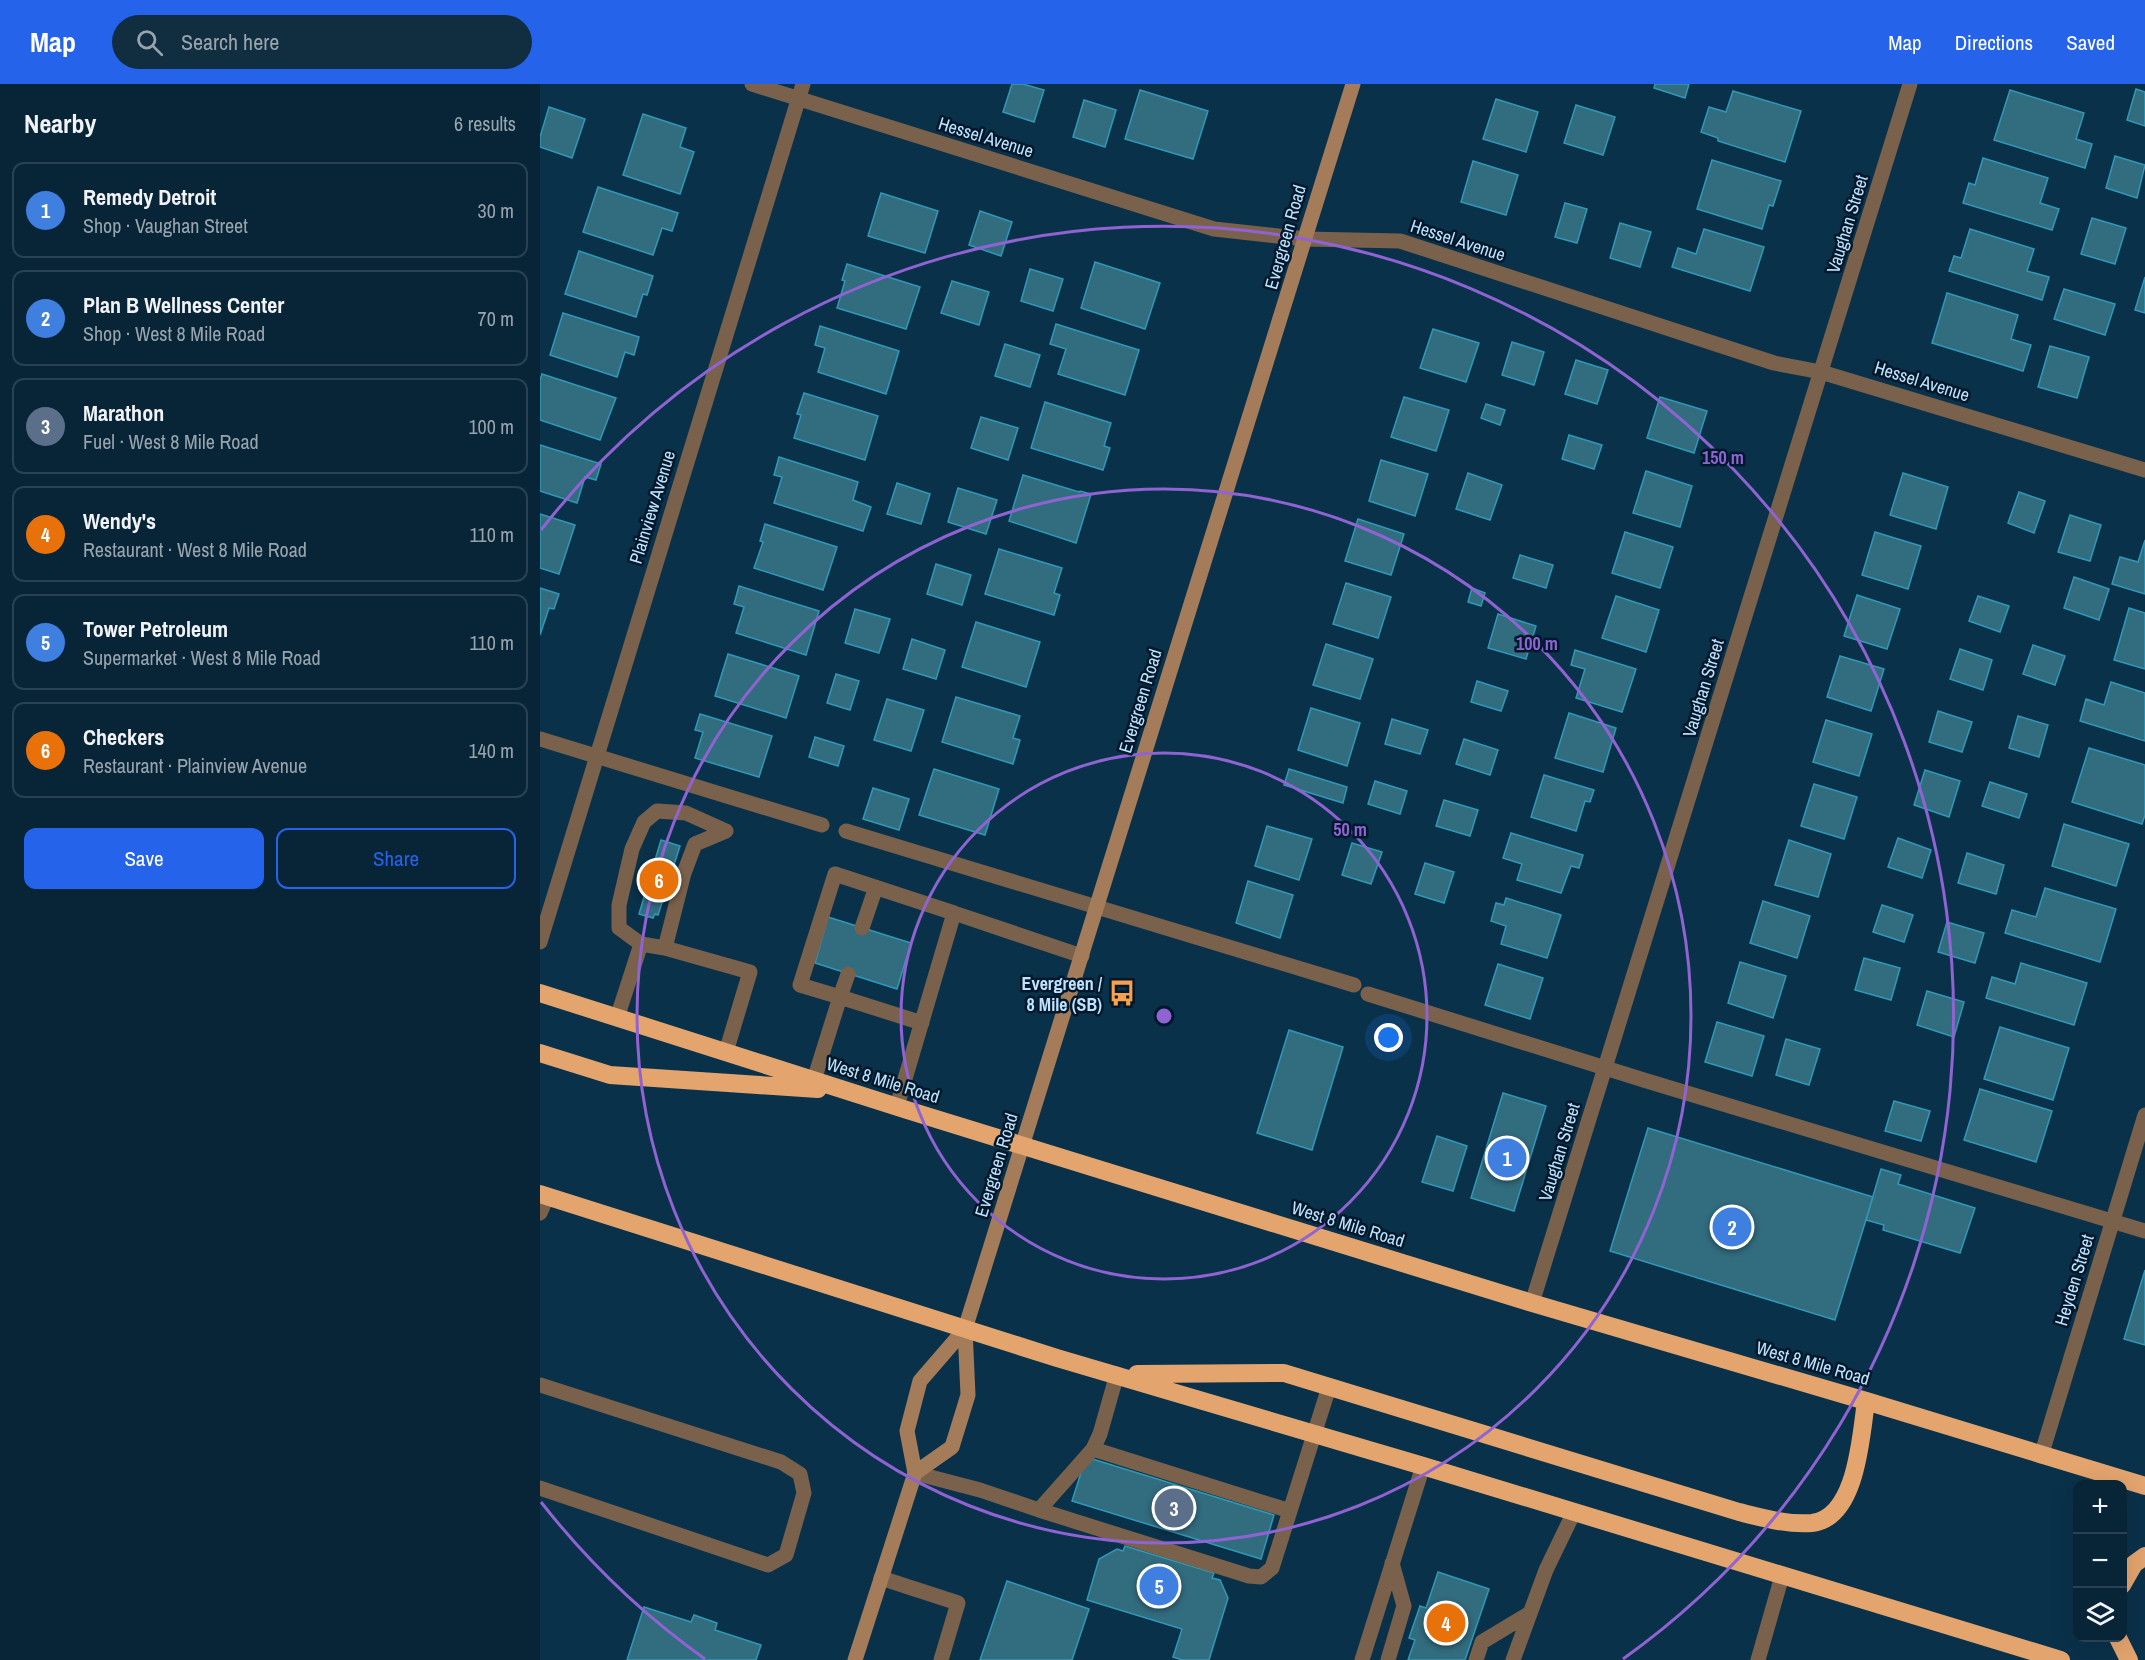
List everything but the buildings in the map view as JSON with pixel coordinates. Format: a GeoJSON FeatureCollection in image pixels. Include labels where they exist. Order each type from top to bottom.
{"type":"FeatureCollection","features":[{"type":"Feature","properties":{"kind":"highway","name":"West 8 Mile Road"},"geometry":{"type":"LineString","coordinates":[[540,993],[1532,1303],[2145,1486]]}},
{"type":"Feature","properties":{"kind":"highway"},"geometry":{"type":"LineString","coordinates":[[540,1053],[610,1075],[849,1091]]}},
{"type":"Feature","properties":{"kind":"highway"},"geometry":{"type":"LineString","coordinates":[[542,1201],[2061,1660]]}},
{"type":"Feature","properties":{"kind":"highway"},"geometry":{"type":"LineString","coordinates":[[1117,1374],[1284,1373],[1739,1512],[1796,1523],[1814,1523],[1828,1517],[1844,1500],[1855,1465],[1866,1401]]}},
{"type":"Feature","properties":{"kind":"highway"},"geometry":{"type":"LineString","coordinates":[[2127,1576],[2134,1564],[2145,1556]]}},
{"type":"Feature","properties":{"kind":"highway"},"geometry":{"type":"LineString","coordinates":[[2120,1642],[2129,1660]]}},
{"type":"Feature","properties":{"kind":"street","name":"Hessel Avenue"},"geometry":{"type":"LineString","coordinates":[[752,84],[800,91],[1214,229],[1305,239],[1401,241],[1774,363],[1821,372],[2145,470]]}},
{"type":"Feature","properties":{"kind":"street","name":"Evergreen Road"},"geometry":{"type":"LineString","coordinates":[[915,1473],[952,1447],[968,1395],[965,1329],[1353,84]]}},
{"type":"Feature","properties":{"kind":"street","name":"Vaughan Street"},"geometry":{"type":"LineString","coordinates":[[1532,1303],[1910,84]]}},
{"type":"Feature","properties":{"kind":"street","name":"Plainview Avenue"},"geometry":{"type":"LineString","coordinates":[[540,942],[800,91]]}},
{"type":"Feature","properties":{"kind":"street"},"geometry":{"type":"LineString","coordinates":[[540,739],[822,825]]}},
{"type":"Feature","properties":{"kind":"street"},"geometry":{"type":"LineString","coordinates":[[665,948],[684,873],[695,844],[726,831],[686,813],[657,811],[644,822],[632,849],[618,904],[620,928],[641,944],[665,948],[750,972],[726,1052]]}},
{"type":"Feature","properties":{"kind":"street"},"geometry":{"type":"LineString","coordinates":[[846,831],[1354,985]]}},
{"type":"Feature","properties":{"kind":"street"},"geometry":{"type":"LineString","coordinates":[[922,1023],[800,985],[835,874],[1082,956]]}},
{"type":"Feature","properties":{"kind":"street"},"geometry":{"type":"LineString","coordinates":[[862,928],[876,887]]}},
{"type":"Feature","properties":{"kind":"street"},"geometry":{"type":"LineString","coordinates":[[897,1106],[954,913]]}},
{"type":"Feature","properties":{"kind":"street"},"geometry":{"type":"LineString","coordinates":[[617,1018],[641,944]]}},
{"type":"Feature","properties":{"kind":"street"},"geometry":{"type":"LineString","coordinates":[[814,1080],[849,974]]}},
{"type":"Feature","properties":{"kind":"street"},"geometry":{"type":"LineString","coordinates":[[1368,994],[2145,1231]]}},
{"type":"Feature","properties":{"kind":"street","name":"Heyden Street"},"geometry":{"type":"LineString","coordinates":[[2042,1456],[2145,1116]]}},
{"type":"Feature","properties":{"kind":"street","name":"Evergreen Road"},"geometry":{"type":"LineString","coordinates":[[855,1660],[915,1473],[907,1431],[920,1381],[965,1329]]}},
{"type":"Feature","properties":{"kind":"street"},"geometry":{"type":"LineString","coordinates":[[1039,1510],[1092,1449],[1100,1434],[1117,1374]]}},
{"type":"Feature","properties":{"kind":"street"},"geometry":{"type":"LineString","coordinates":[[540,1385],[781,1462],[800,1474],[804,1493],[786,1555],[768,1565],[540,1488]]}},
{"type":"Feature","properties":{"kind":"street"},"geometry":{"type":"LineString","coordinates":[[915,1473],[980,1490],[1249,1576],[1261,1577],[1272,1568],[1329,1387]]}},
{"type":"Feature","properties":{"kind":"street"},"geometry":{"type":"LineString","coordinates":[[1092,1449],[1290,1511]]}},
{"type":"Feature","properties":{"kind":"street"},"geometry":{"type":"LineString","coordinates":[[1362,1660],[1423,1466]]}},
{"type":"Feature","properties":{"kind":"street"},"geometry":{"type":"LineString","coordinates":[[1513,1660],[1546,1570],[1574,1512]]}},
{"type":"Feature","properties":{"kind":"street"},"geometry":{"type":"LineString","coordinates":[[1388,1660],[1404,1606],[1392,1563]]}},
{"type":"Feature","properties":{"kind":"street"},"geometry":{"type":"LineString","coordinates":[[1758,1660],[1782,1576]]}},
{"type":"Feature","properties":{"kind":"street"},"geometry":{"type":"LineString","coordinates":[[881,1578],[958,1603],[941,1660]]}},
{"type":"Feature","properties":{"kind":"street"},"geometry":{"type":"LineString","coordinates":[[1476,1660],[1482,1642],[1530,1613]]}},
{"type":"Feature","properties":{"kind":"place","name":"Checkers"},"geometry":{"type":"Point","coordinates":[659,880]}},
{"type":"Feature","properties":{"kind":"place","name":"Evergreen / 8 Mile (SB)"},"geometry":{"type":"Point","coordinates":[1122,993]}},
{"type":"Feature","properties":{"kind":"place","name":"Remedy Detroit"},"geometry":{"type":"Point","coordinates":[1507,1158]}},
{"type":"Feature","properties":{"kind":"place","name":"Plan B Wellness Center"},"geometry":{"type":"Point","coordinates":[1732,1227]}},
{"type":"Feature","properties":{"kind":"place","name":"Marathon"},"geometry":{"type":"Point","coordinates":[1174,1508]}},
{"type":"Feature","properties":{"kind":"place","name":"Tower Petroleum"},"geometry":{"type":"Point","coordinates":[1159,1586]}},
{"type":"Feature","properties":{"kind":"place","name":"Wendy's"},"geometry":{"type":"Point","coordinates":[1446,1623]}}]}
